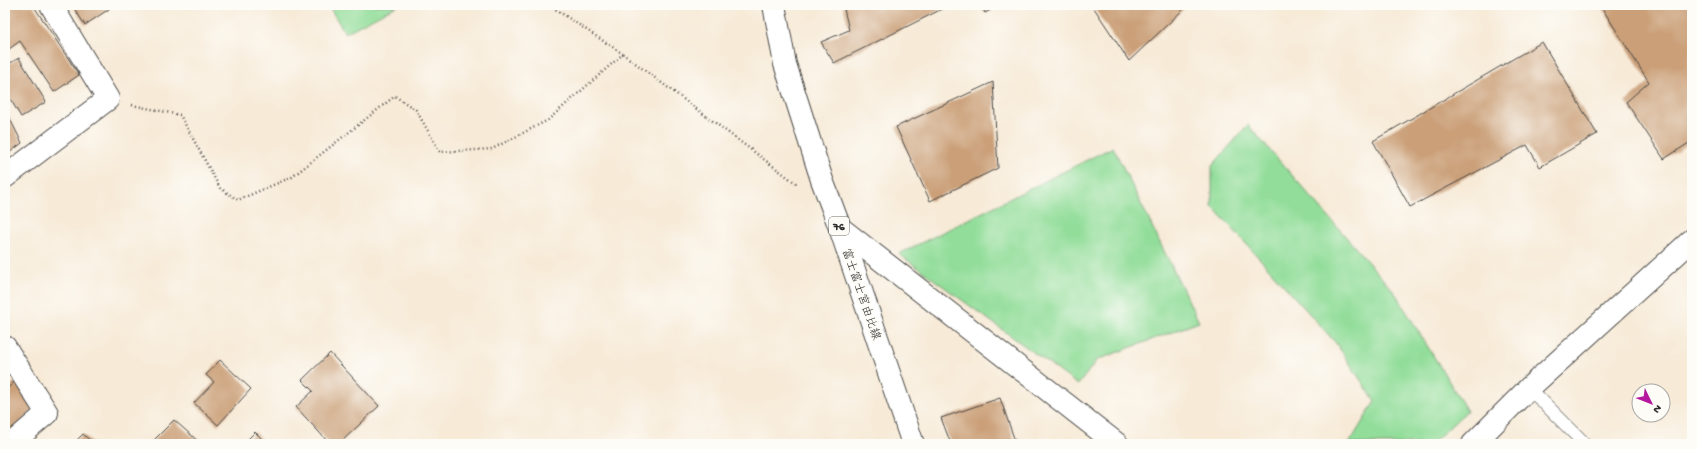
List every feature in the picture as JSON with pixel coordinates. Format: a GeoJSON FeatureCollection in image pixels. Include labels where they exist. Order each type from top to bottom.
{"type":"FeatureCollection","features":[{"type":"Feature","properties":{"kind":"street"},"geometry":{"type":"LineString","coordinates":[[5,177],[108,99],[51,5]]}},
{"type":"Feature","properties":{"kind":"street","name":"富士富士宮由比線"},"geometry":{"type":"LineString","coordinates":[[774,5],[785,64],[822,180],[840,228],[913,444]]}},
{"type":"Feature","properties":{"kind":"street"},"geometry":{"type":"LineString","coordinates":[[840,228],[1117,444]]}},
{"type":"Feature","properties":{"kind":"street"},"geometry":{"type":"LineString","coordinates":[[1473,444],[1528,388],[1692,240]]}},
{"type":"Feature","properties":{"kind":"street"},"geometry":{"type":"LineString","coordinates":[[5,348],[47,412],[11,444]]}},
{"type":"Feature","properties":{"kind":"lane"},"geometry":{"type":"LineString","coordinates":[[1528,388],[1585,444]]}},
{"type":"Feature","properties":{"kind":"path"},"geometry":{"type":"LineString","coordinates":[[549,5],[623,54],[803,188],[822,180]]}},
{"type":"Feature","properties":{"kind":"path"},"geometry":{"type":"LineString","coordinates":[[108,99],[180,115],[220,188],[238,200],[292,177],[395,96],[416,110],[440,152],[492,150],[548,120],[623,54]]}},
{"type":"Feature","properties":{"kind":"green space"},"geometry":{"type":"Polygon","coordinates":[[[328,5],[398,5],[345,33],[328,5]]]}},
{"type":"Feature","properties":{"kind":"green space"},"geometry":{"type":"Polygon","coordinates":[[[1248,125],[1395,293],[1467,411],[1431,444],[1349,444],[1375,401],[1335,342],[1212,206],[1212,166],[1248,125]]]}},
{"type":"Feature","properties":{"kind":"green space"},"geometry":{"type":"Polygon","coordinates":[[[1113,147],[1199,322],[1097,360],[1078,385],[899,254],[1113,147]]]}},
{"type":"Feature","properties":{"kind":"building"},"geometry":{"type":"Polygon","coordinates":[[[5,5],[33,5],[79,75],[54,92],[20,41],[5,52],[5,5]]]}},
{"type":"Feature","properties":{"kind":"building"},"geometry":{"type":"Polygon","coordinates":[[[72,5],[106,5],[109,9],[85,25],[72,5]]]}},
{"type":"Feature","properties":{"kind":"building"},"geometry":{"type":"Polygon","coordinates":[[[843,5],[950,5],[834,63],[821,42],[849,30],[843,5]]]}},
{"type":"Feature","properties":{"kind":"building"},"geometry":{"type":"Polygon","coordinates":[[[981,5],[1000,5],[985,13],[981,5]]]}},
{"type":"Feature","properties":{"kind":"building"},"geometry":{"type":"Polygon","coordinates":[[[1092,5],[1188,5],[1129,61],[1092,5]]]}},
{"type":"Feature","properties":{"kind":"building"},"geometry":{"type":"Polygon","coordinates":[[[1600,5],[1692,5],[1692,141],[1664,159],[1626,102],[1649,82],[1600,5]]]}},
{"type":"Feature","properties":{"kind":"building"},"geometry":{"type":"Polygon","coordinates":[[[1542,42],[1597,134],[1540,167],[1527,145],[1410,207],[1373,141],[1542,42]]]}},
{"type":"Feature","properties":{"kind":"building"},"geometry":{"type":"Polygon","coordinates":[[[19,58],[46,102],[21,117],[5,90],[5,66],[19,58]]]}},
{"type":"Feature","properties":{"kind":"building"},"geometry":{"type":"Polygon","coordinates":[[[993,82],[998,168],[930,201],[896,127],[993,82]]]}},
{"type":"Feature","properties":{"kind":"building"},"geometry":{"type":"Polygon","coordinates":[[[5,109],[22,143],[5,156],[5,109]]]}},
{"type":"Feature","properties":{"kind":"building"},"geometry":{"type":"Polygon","coordinates":[[[330,353],[379,406],[339,444],[330,444],[296,407],[313,391],[302,380],[330,353]]]}},
{"type":"Feature","properties":{"kind":"building"},"geometry":{"type":"Polygon","coordinates":[[[220,360],[251,389],[218,425],[194,403],[214,382],[206,375],[220,360]]]}},
{"type":"Feature","properties":{"kind":"building"},"geometry":{"type":"Polygon","coordinates":[[[14,382],[38,406],[5,438],[5,391],[14,382]]]}},
{"type":"Feature","properties":{"kind":"building"},"geometry":{"type":"Polygon","coordinates":[[[1000,398],[1016,444],[951,444],[941,418],[1000,398]]]}},
{"type":"Feature","properties":{"kind":"building"},"geometry":{"type":"Polygon","coordinates":[[[174,420],[199,442],[198,444],[156,444],[153,441],[174,420]]]}},
{"type":"Feature","properties":{"kind":"building"},"geometry":{"type":"Polygon","coordinates":[[[255,432],[267,444],[243,444],[255,432]]]}},
{"type":"Feature","properties":{"kind":"building"},"geometry":{"type":"Polygon","coordinates":[[[83,434],[94,444],[73,444],[83,434]]]}}]}
